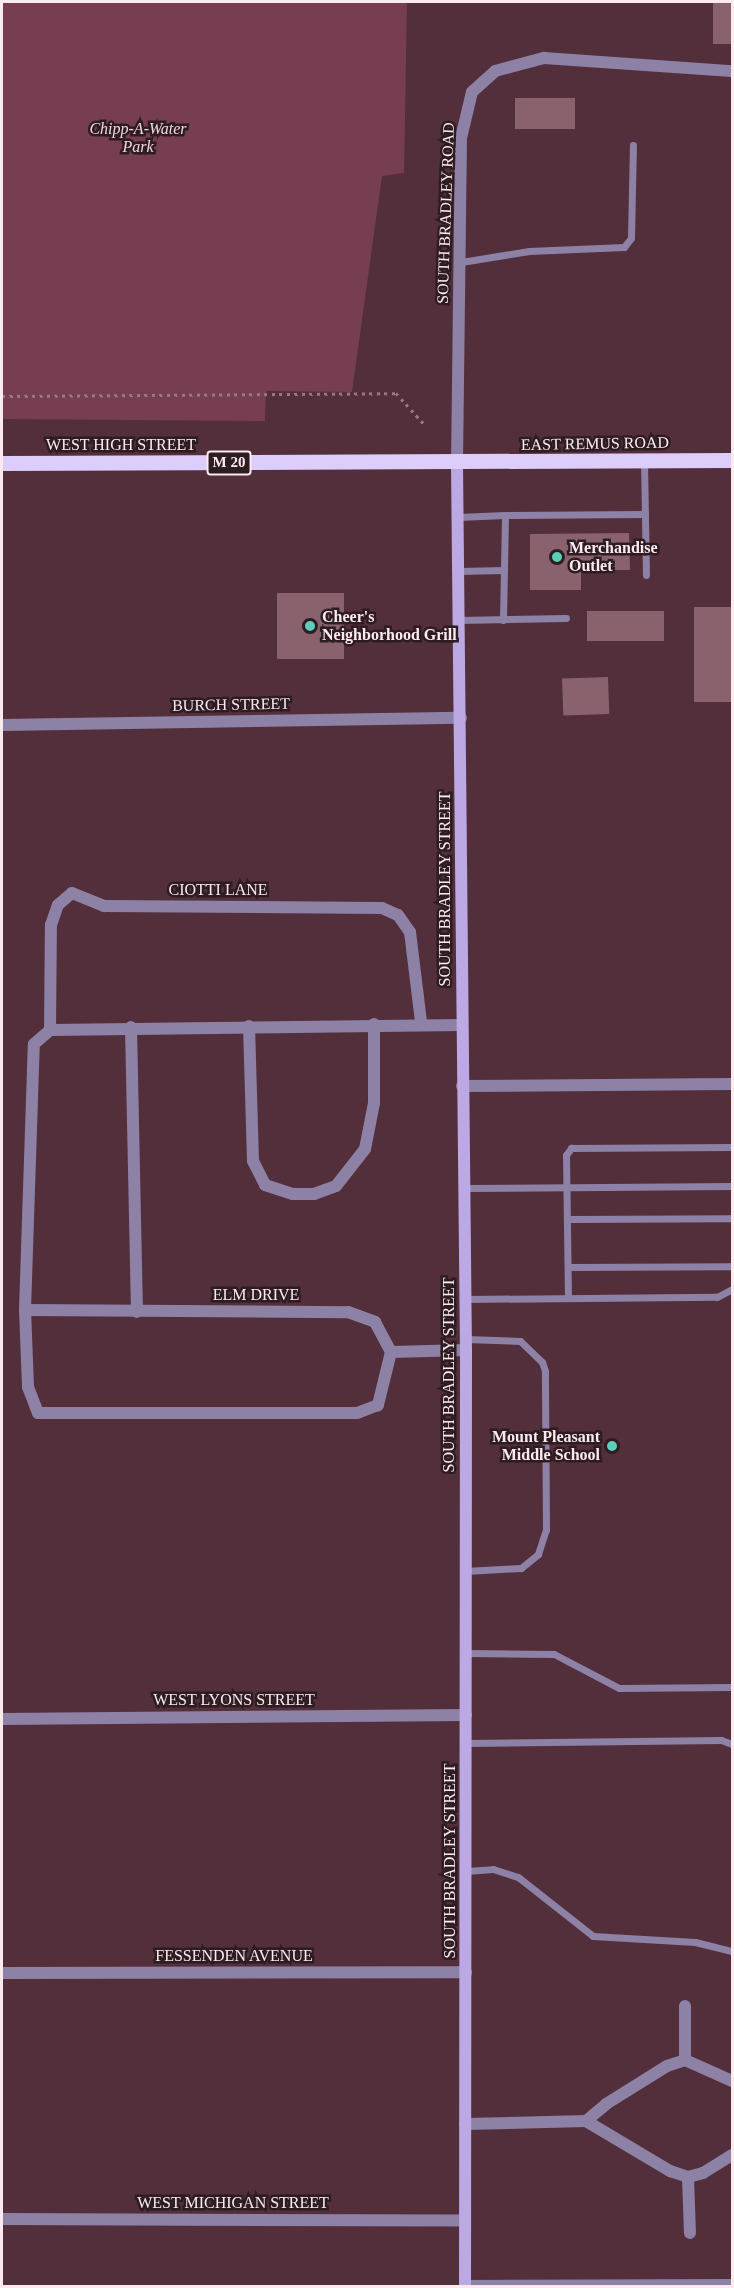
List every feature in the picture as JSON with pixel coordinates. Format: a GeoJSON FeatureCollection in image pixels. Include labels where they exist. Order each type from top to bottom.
{"type":"FeatureCollection","features":[{"type":"Feature","properties":{"kind":"main road","name":"EAST REMUS ROAD"},"geometry":{"type":"LineString","coordinates":[[457,464],[732,460]]}},
{"type":"Feature","properties":{"kind":"main road","name":"WEST HIGH STREET"},"geometry":{"type":"LineString","coordinates":[[2,463],[457,464]]}},
{"type":"Feature","properties":{"kind":"street","name":"SOUTH BRADLEY ROAD"},"geometry":{"type":"LineString","coordinates":[[457,464],[461,138],[466,109],[472,92],[495,71],[544,58],[732,71]]}},
{"type":"Feature","properties":{"kind":"street","name":"SOUTH BRADLEY STREET"},"geometry":{"type":"LineString","coordinates":[[457,464],[466,1344],[465,2285]]}},
{"type":"Feature","properties":{"kind":"street","name":"BURCH STREET"},"geometry":{"type":"LineString","coordinates":[[2,725],[461,718]]}},
{"type":"Feature","properties":{"kind":"street","name":"CIOTTI LANE"},"geometry":{"type":"LineString","coordinates":[[50,1030],[51,925],[58,905],[72,893],[105,906],[382,908],[399,915],[410,932],[421,1022]]}},
{"type":"Feature","properties":{"kind":"street"},"geometry":{"type":"LineString","coordinates":[[462,1025],[421,1022],[50,1030],[34,1044],[25,1311],[28,1387],[38,1413],[357,1413],[378,1405],[391,1352],[466,1344]]}},
{"type":"Feature","properties":{"kind":"street"},"geometry":{"type":"LineString","coordinates":[[249,1026],[253,1161],[265,1185],[293,1194],[314,1194],[336,1186],[365,1149],[374,1103],[374,1024]]}},
{"type":"Feature","properties":{"kind":"street"},"geometry":{"type":"LineString","coordinates":[[131,1028],[137,1312]]}},
{"type":"Feature","properties":{"kind":"street"},"geometry":{"type":"LineString","coordinates":[[462,1086],[732,1084]]}},
{"type":"Feature","properties":{"kind":"street","name":"ELM DRIVE"},"geometry":{"type":"LineString","coordinates":[[25,1311],[348,1312],[375,1322],[391,1352]]}},
{"type":"Feature","properties":{"kind":"street","name":"WEST LYONS STREET"},"geometry":{"type":"LineString","coordinates":[[2,1719],[466,1715]]}},
{"type":"Feature","properties":{"kind":"street","name":"FESSENDEN AVENUE"},"geometry":{"type":"LineString","coordinates":[[2,1973],[466,1972]]}},
{"type":"Feature","properties":{"kind":"street"},"geometry":{"type":"LineString","coordinates":[[685,2006],[685,2060]]}},
{"type":"Feature","properties":{"kind":"street"},"geometry":{"type":"LineString","coordinates":[[586,2121],[606,2104],[667,2066],[685,2060],[732,2081]]}},
{"type":"Feature","properties":{"kind":"street"},"geometry":{"type":"LineString","coordinates":[[465,2124],[586,2121],[670,2171],[688,2177],[703,2173],[732,2155]]}},
{"type":"Feature","properties":{"kind":"street"},"geometry":{"type":"LineString","coordinates":[[688,2177],[690,2233]]}},
{"type":"Feature","properties":{"kind":"street","name":"WEST MICHIGAN STREET"},"geometry":{"type":"LineString","coordinates":[[2,2219],[464,2221]]}},
{"type":"Feature","properties":{"kind":"lane"},"geometry":{"type":"LineString","coordinates":[[461,262],[529,251],[624,247],[631,238],[633,145]]}},
{"type":"Feature","properties":{"kind":"lane"},"geometry":{"type":"LineString","coordinates":[[644,461],[646,575]]}},
{"type":"Feature","properties":{"kind":"lane"},"geometry":{"type":"LineString","coordinates":[[458,517],[645,514]]}},
{"type":"Feature","properties":{"kind":"lane"},"geometry":{"type":"LineString","coordinates":[[503,620],[505,515]]}},
{"type":"Feature","properties":{"kind":"lane"},"geometry":{"type":"LineString","coordinates":[[459,571],[504,570]]}},
{"type":"Feature","properties":{"kind":"lane"},"geometry":{"type":"LineString","coordinates":[[459,620],[566,618]]}},
{"type":"Feature","properties":{"kind":"lane"},"geometry":{"type":"LineString","coordinates":[[568,1298],[566,1155],[571,1148],[732,1147]]}},
{"type":"Feature","properties":{"kind":"lane"},"geometry":{"type":"LineString","coordinates":[[464,1188],[732,1186]]}},
{"type":"Feature","properties":{"kind":"lane"},"geometry":{"type":"LineString","coordinates":[[568,1219],[732,1218]]}},
{"type":"Feature","properties":{"kind":"lane"},"geometry":{"type":"LineString","coordinates":[[568,1267],[732,1266]]}},
{"type":"Feature","properties":{"kind":"lane"},"geometry":{"type":"LineString","coordinates":[[465,1299],[717,1297],[732,1289]]}},
{"type":"Feature","properties":{"kind":"lane"},"geometry":{"type":"LineString","coordinates":[[465,1571],[521,1568],[538,1554],[546,1530],[545,1371],[542,1362],[520,1341],[466,1344]]}},
{"type":"Feature","properties":{"kind":"lane"},"geometry":{"type":"LineString","coordinates":[[466,1653],[555,1654],[619,1688],[732,1687]]}},
{"type":"Feature","properties":{"kind":"lane"},"geometry":{"type":"LineString","coordinates":[[466,1743],[721,1740],[732,1744]]}},
{"type":"Feature","properties":{"kind":"lane"},"geometry":{"type":"LineString","coordinates":[[466,1870],[493,1869],[518,1876],[594,1936],[695,1942],[732,1951]]}},
{"type":"Feature","properties":{"kind":"lane"},"geometry":{"type":"LineString","coordinates":[[465,2285],[732,2282]]}},
{"type":"Feature","properties":{"kind":"path"},"geometry":{"type":"LineString","coordinates":[[2,396],[396,393],[424,424]]}},
{"type":"Feature","properties":{"kind":"green space","name":"Chipp-A-Water Park"},"geometry":{"type":"Polygon","coordinates":[[[2,2],[407,2],[404,173],[382,176],[352,392],[266,391],[265,421],[2,419],[2,2]]]}},
{"type":"Feature","properties":{"kind":"building"},"geometry":{"type":"Polygon","coordinates":[[[713,2],[732,2],[732,44],[713,44],[713,2]]]}},
{"type":"Feature","properties":{"kind":"building"},"geometry":{"type":"Polygon","coordinates":[[[515,98],[575,98],[575,129],[515,129],[515,98]]]}},
{"type":"Feature","properties":{"kind":"building"},"geometry":{"type":"Polygon","coordinates":[[[629,533],[630,570],[581,570],[581,590],[530,590],[530,534],[629,533]]]}},
{"type":"Feature","properties":{"kind":"building","name":"Cheer's Neighborhood Grill"},"geometry":{"type":"Polygon","coordinates":[[[277,593],[344,593],[344,659],[277,659],[277,593]]]}},
{"type":"Feature","properties":{"kind":"building"},"geometry":{"type":"Polygon","coordinates":[[[694,607],[732,607],[732,702],[694,702],[694,607]]]}},
{"type":"Feature","properties":{"kind":"building"},"geometry":{"type":"Polygon","coordinates":[[[587,611],[664,611],[664,641],[587,641],[587,611]]]}},
{"type":"Feature","properties":{"kind":"building"},"geometry":{"type":"Polygon","coordinates":[[[608,677],[609,714],[563,716],[562,679],[608,677]]]}},
{"type":"Feature","properties":{"kind":"place","name":"Merchandise Outlet"},"geometry":{"type":"Point","coordinates":[557,557]}},
{"type":"Feature","properties":{"kind":"place","name":"Cheer's Neighborhood Grill"},"geometry":{"type":"Point","coordinates":[310,626]}},
{"type":"Feature","properties":{"kind":"place","name":"Mount Pleasant Middle School"},"geometry":{"type":"Point","coordinates":[612,1446]}}]}
